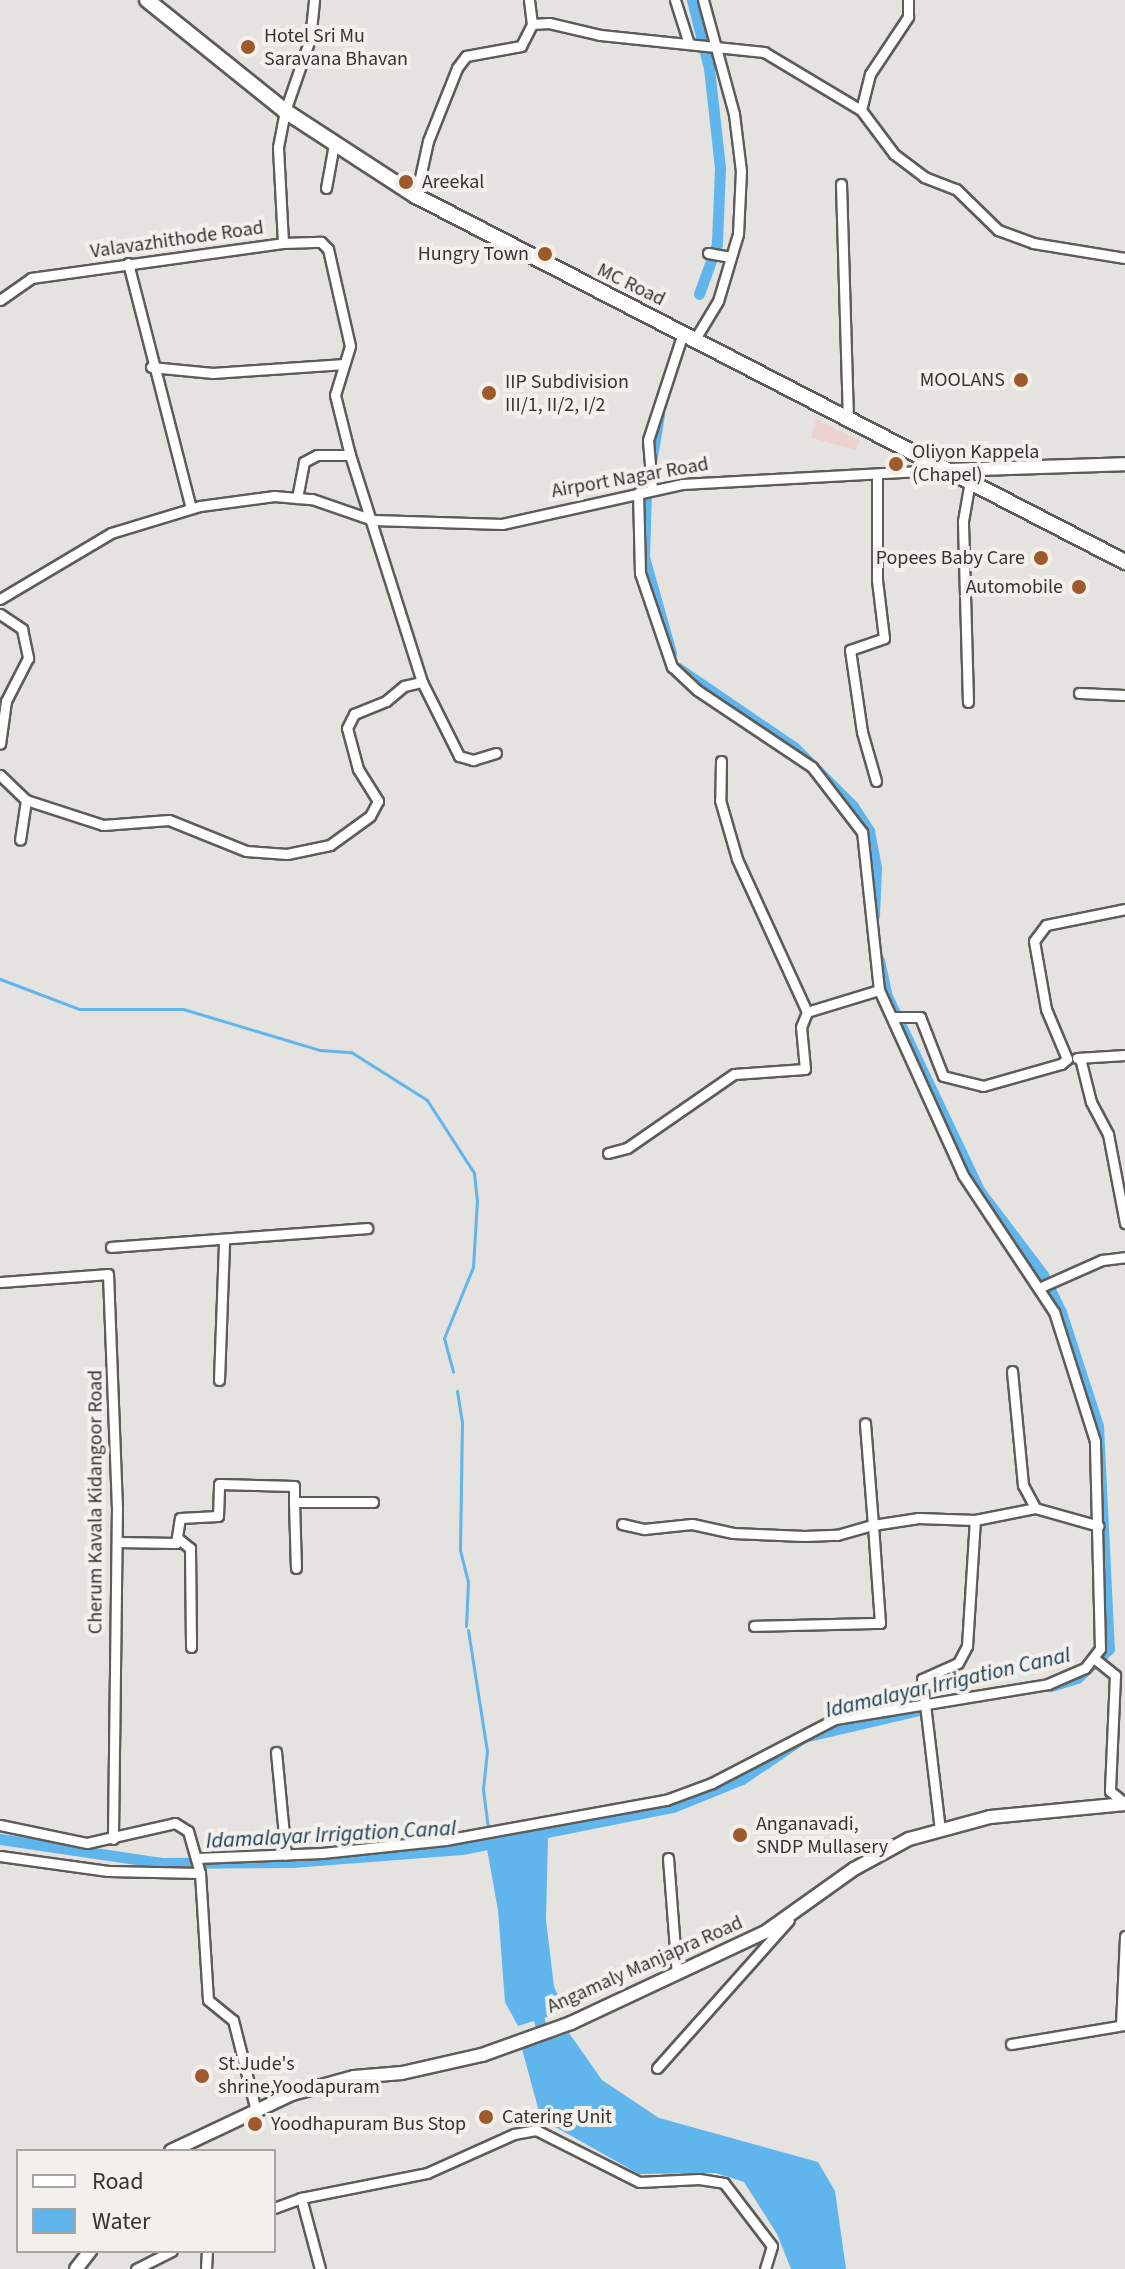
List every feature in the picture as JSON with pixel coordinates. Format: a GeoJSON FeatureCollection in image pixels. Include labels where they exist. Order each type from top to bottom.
{"type":"FeatureCollection","features":[{"type":"Feature","properties":{"kind":"main road","name":"MC Road"},"geometry":{"type":"LineString","coordinates":[[147,0],[285,111],[416,196],[1125,562]]}},
{"type":"Feature","properties":{"kind":"main road"},"geometry":{"type":"LineString","coordinates":[[944,470],[1125,464]]}},
{"type":"Feature","properties":{"kind":"main road","name":"Angamaly Manjapra Road"},"geometry":{"type":"LineString","coordinates":[[175,2149],[256,2111],[354,2077],[402,2073],[529,2039],[565,2025],[677,1974],[793,1914],[882,1851],[940,1830],[990,1817],[1125,1804]]}},
{"type":"Feature","properties":{"kind":"main road"},"geometry":{"type":"LineString","coordinates":[[76,2269],[88,2253]]}},
{"type":"Feature","properties":{"kind":"street","name":"Valavazhithode Road"},"geometry":{"type":"LineString","coordinates":[[0,300],[31,278],[287,242],[278,166],[285,111],[310,39],[314,0]]}},
{"type":"Feature","properties":{"kind":"street"},"geometry":{"type":"LineString","coordinates":[[416,196],[428,141],[457,68],[466,56],[521,46],[532,24],[529,0]]}},
{"type":"Feature","properties":{"kind":"street"},"geometry":{"type":"LineString","coordinates":[[675,0],[691,44]]}},
{"type":"Feature","properties":{"kind":"street"},"geometry":{"type":"LineString","coordinates":[[652,484],[647,464],[654,411],[689,336],[718,301],[738,234],[741,171],[719,47],[703,0]]}},
{"type":"Feature","properties":{"kind":"street"},"geometry":{"type":"LineString","coordinates":[[861,110],[870,74],[908,17],[908,0]]}},
{"type":"Feature","properties":{"kind":"street"},"geometry":{"type":"LineString","coordinates":[[532,24],[764,52],[789,63],[861,110],[894,154],[924,177],[956,189],[998,230],[1033,243],[1125,258]]}},
{"type":"Feature","properties":{"kind":"street"},"geometry":{"type":"LineString","coordinates":[[326,188],[334,144]]}},
{"type":"Feature","properties":{"kind":"street"},"geometry":{"type":"LineString","coordinates":[[841,184],[848,417]]}},
{"type":"Feature","properties":{"kind":"street"},"geometry":{"type":"LineString","coordinates":[[287,242],[321,242],[328,249],[350,346],[335,395],[350,455],[422,682],[459,756],[473,760],[496,753]]}},
{"type":"Feature","properties":{"kind":"street"},"geometry":{"type":"LineString","coordinates":[[708,253],[731,257]]}},
{"type":"Feature","properties":{"kind":"street"},"geometry":{"type":"LineString","coordinates":[[128,263],[151,367],[191,508]]}},
{"type":"Feature","properties":{"kind":"street"},"geometry":{"type":"LineString","coordinates":[[151,367],[213,373],[344,364]]}},
{"type":"Feature","properties":{"kind":"street"},"geometry":{"type":"LineString","coordinates":[[297,498],[304,462],[317,455],[350,455]]}},
{"type":"Feature","properties":{"kind":"street","name":"Airport Nagar Road"},"geometry":{"type":"LineString","coordinates":[[0,599],[111,533],[191,508],[274,496],[297,498],[373,520],[502,524],[638,493],[652,484],[746,477],[944,470]]}},
{"type":"Feature","properties":{"kind":"street"},"geometry":{"type":"LineString","coordinates":[[876,781],[860,720],[850,650],[884,638],[877,580],[877,474]]}},
{"type":"Feature","properties":{"kind":"street"},"geometry":{"type":"LineString","coordinates":[[968,702],[963,521],[970,481]]}},
{"type":"Feature","properties":{"kind":"street"},"geometry":{"type":"LineString","coordinates":[[197,1858],[286,1855],[445,1840],[666,1800],[712,1783],[812,1727],[1048,1684],[1095,1659],[1101,1640],[1095,1441],[1054,1312],[1041,1287],[963,1175],[879,990],[862,832],[812,767],[697,690],[672,667],[640,573],[638,493]]}},
{"type":"Feature","properties":{"kind":"street"},"geometry":{"type":"LineString","coordinates":[[0,614],[22,629],[28,658],[6,701],[0,744]]}},
{"type":"Feature","properties":{"kind":"street"},"geometry":{"type":"LineString","coordinates":[[0,775],[26,800],[103,825],[169,820],[246,851],[287,854],[330,845],[370,816],[378,801],[358,769],[347,728],[354,714],[386,701],[404,686],[422,682]]}},
{"type":"Feature","properties":{"kind":"street"},"geometry":{"type":"LineString","coordinates":[[1079,693],[1125,695]]}},
{"type":"Feature","properties":{"kind":"street"},"geometry":{"type":"LineString","coordinates":[[608,1153],[627,1148],[734,1074],[805,1069],[801,1027],[807,1012],[737,859],[720,800],[721,761]]}},
{"type":"Feature","properties":{"kind":"street"},"geometry":{"type":"LineString","coordinates":[[20,840],[26,800]]}},
{"type":"Feature","properties":{"kind":"street"},"geometry":{"type":"LineString","coordinates":[[1067,1059],[1046,1009],[1034,941],[1046,925],[1125,909]]}},
{"type":"Feature","properties":{"kind":"street"},"geometry":{"type":"LineString","coordinates":[[807,1012],[879,990]]}},
{"type":"Feature","properties":{"kind":"street"},"geometry":{"type":"LineString","coordinates":[[892,1017],[920,1017],[943,1076],[983,1086],[1067,1059],[1125,1055]]}},
{"type":"Feature","properties":{"kind":"street"},"geometry":{"type":"LineString","coordinates":[[1080,1058],[1091,1102],[1108,1134],[1125,1223]]}},
{"type":"Feature","properties":{"kind":"street"},"geometry":{"type":"LineString","coordinates":[[111,1247],[159,1240],[224,1242],[367,1228]]}},
{"type":"Feature","properties":{"kind":"street"},"geometry":{"type":"LineString","coordinates":[[219,1380],[224,1242]]}},
{"type":"Feature","properties":{"kind":"street"},"geometry":{"type":"LineString","coordinates":[[1041,1287],[1102,1260],[1125,1257]]}},
{"type":"Feature","properties":{"kind":"street","name":"Cherum Kavala Kidangoor Road"},"geometry":{"type":"LineString","coordinates":[[0,1282],[108,1274],[117,1542],[113,1839]]}},
{"type":"Feature","properties":{"kind":"street"},"geometry":{"type":"LineString","coordinates":[[1012,1371],[1023,1485],[1035,1508]]}},
{"type":"Feature","properties":{"kind":"street"},"geometry":{"type":"LineString","coordinates":[[754,1626],[854,1627],[880,1623],[865,1423]]}},
{"type":"Feature","properties":{"kind":"street"},"geometry":{"type":"LineString","coordinates":[[180,1540],[180,1518],[218,1516],[219,1484],[294,1486],[296,1568]]}},
{"type":"Feature","properties":{"kind":"street"},"geometry":{"type":"LineString","coordinates":[[294,1502],[373,1502]]}},
{"type":"Feature","properties":{"kind":"street"},"geometry":{"type":"LineString","coordinates":[[622,1524],[644,1529],[692,1524],[733,1533],[837,1535],[918,1518],[975,1520],[1035,1508],[1099,1526]]}},
{"type":"Feature","properties":{"kind":"street"},"geometry":{"type":"LineString","coordinates":[[940,1830],[923,1709],[923,1675],[958,1663],[967,1646],[975,1520]]}},
{"type":"Feature","properties":{"kind":"street"},"geometry":{"type":"LineString","coordinates":[[117,1542],[180,1540],[190,1548],[191,1647]]}},
{"type":"Feature","properties":{"kind":"street"},"geometry":{"type":"LineString","coordinates":[[1095,1659],[1115,1675],[1110,1791],[1125,1804]]}},
{"type":"Feature","properties":{"kind":"street"},"geometry":{"type":"LineString","coordinates":[[276,1752],[286,1855]]}},
{"type":"Feature","properties":{"kind":"street"},"geometry":{"type":"LineString","coordinates":[[0,1825],[87,1843],[175,1823],[188,1831],[200,1873],[208,2000],[233,2020],[256,2111]]}},
{"type":"Feature","properties":{"kind":"street"},"geometry":{"type":"LineString","coordinates":[[0,1856],[135,1874],[200,1873]]}},
{"type":"Feature","properties":{"kind":"street"},"geometry":{"type":"LineString","coordinates":[[668,1858],[677,1974]]}},
{"type":"Feature","properties":{"kind":"street"},"geometry":{"type":"LineString","coordinates":[[657,2068],[793,1914]]}},
{"type":"Feature","properties":{"kind":"street"},"geometry":{"type":"LineString","coordinates":[[1011,2044],[1123,2025],[1125,1936]]}},
{"type":"Feature","properties":{"kind":"street"},"geometry":{"type":"LineString","coordinates":[[276,2207],[301,2198],[427,2173],[514,2134],[536,2130],[644,2184],[699,2179],[724,2183],[772,2246],[765,2269]]}},
{"type":"Feature","properties":{"kind":"street"},"geometry":{"type":"LineString","coordinates":[[301,2198],[320,2269]]}},
{"type":"Feature","properties":{"kind":"street"},"geometry":{"type":"LineString","coordinates":[[136,2269],[168,2253]]}},
{"type":"Feature","properties":{"kind":"shaded area"},"geometry":{"type":"Polygon","coordinates":[[[816,419],[860,441],[856,450],[811,438],[816,419]]]}},
{"type":"Feature","properties":{"kind":"water"},"geometry":{"type":"Polygon","coordinates":[[[548,1837],[546,1920],[554,1987],[566,2011],[518,2026],[505,2002],[498,1910],[487,1849],[548,1837]]]}},
{"type":"Feature","properties":{"kind":"water"},"geometry":{"type":"Polygon","coordinates":[[[569,2033],[602,2080],[659,2118],[818,2162],[835,2191],[846,2269],[791,2269],[777,2234],[744,2182],[716,2173],[639,2174],[541,2119],[522,2049],[569,2033]]]}},
{"type":"Feature","properties":{"kind":"waterway","name":"Idamalayar Irrigation Canal"},"geometry":{"type":"LineString","coordinates":[[692,0],[709,68],[720,168],[717,244],[699,294]]}},
{"type":"Feature","properties":{"kind":"waterway","name":"Idamalayar Irrigation Canal"},"geometry":{"type":"LineString","coordinates":[[659,415],[646,491],[644,557],[671,653]]}},
{"type":"Feature","properties":{"kind":"waterway","name":"Idamalayar Irrigation Canal"},"geometry":{"type":"LineString","coordinates":[[678,668],[794,747],[853,806],[869,831],[876,868],[874,915]]}},
{"type":"Feature","properties":{"kind":"waterway","name":"Idamalayar Irrigation Canal"},"geometry":{"type":"LineString","coordinates":[[879,960],[886,994],[979,1190],[1043,1275],[1061,1312],[1098,1426],[1109,1649],[1077,1678],[1050,1686]]}},
{"type":"Feature","properties":{"kind":"waterway"},"geometry":{"type":"LineString","coordinates":[[0,979],[79,1009],[183,1009],[320,1050],[351,1052],[427,1100],[474,1173],[477,1200],[473,1267],[444,1338],[453,1372]]}},
{"type":"Feature","properties":{"kind":"waterway"},"geometry":{"type":"LineString","coordinates":[[457,1391],[462,1421],[460,1550],[468,1581],[466,1626]]}},
{"type":"Feature","properties":{"kind":"waterway"},"geometry":{"type":"LineString","coordinates":[[468,1630],[487,1751],[483,1790],[490,1843]]}},
{"type":"Feature","properties":{"kind":"waterway","name":"Idamalayar Irrigation Canal"},"geometry":{"type":"LineString","coordinates":[[0,1839],[163,1863],[292,1862],[462,1849],[673,1807],[742,1779],[804,1737],[923,1709]]}},
{"type":"Feature","properties":{"kind":"waterway"},"geometry":{"type":"LineString","coordinates":[[535,2006],[549,2055]]}},
{"type":"Feature","properties":{"kind":"place","name":"Hotel Sri Mu Saravana Bhavan"},"geometry":{"type":"Point","coordinates":[248,47]}},
{"type":"Feature","properties":{"kind":"place","name":"Areekal"},"geometry":{"type":"Point","coordinates":[406,182]}},
{"type":"Feature","properties":{"kind":"place","name":"Hungry Town"},"geometry":{"type":"Point","coordinates":[545,254]}},
{"type":"Feature","properties":{"kind":"place","name":"MOOLANS"},"geometry":{"type":"Point","coordinates":[1021,380]}},
{"type":"Feature","properties":{"kind":"place","name":"IIP Subdivision III/1, II/2, I/2"},"geometry":{"type":"Point","coordinates":[489,393]}},
{"type":"Feature","properties":{"kind":"place","name":"Oliyon Kappela (Chapel)"},"geometry":{"type":"Point","coordinates":[896,464]}},
{"type":"Feature","properties":{"kind":"place","name":"Popees Baby Care"},"geometry":{"type":"Point","coordinates":[1041,558]}},
{"type":"Feature","properties":{"kind":"place","name":"Automobile"},"geometry":{"type":"Point","coordinates":[1079,587]}},
{"type":"Feature","properties":{"kind":"place","name":"Anganavadi, SNDP Mullasery"},"geometry":{"type":"Point","coordinates":[740,1835]}},
{"type":"Feature","properties":{"kind":"place","name":"St.Jude's shrine,Yoodapuram"},"geometry":{"type":"Point","coordinates":[202,2076]}},
{"type":"Feature","properties":{"kind":"place","name":"Catering Unit"},"geometry":{"type":"Point","coordinates":[486,2117]}},
{"type":"Feature","properties":{"kind":"place","name":"Yoodhapuram Bus Stop"},"geometry":{"type":"Point","coordinates":[255,2124]}}]}
